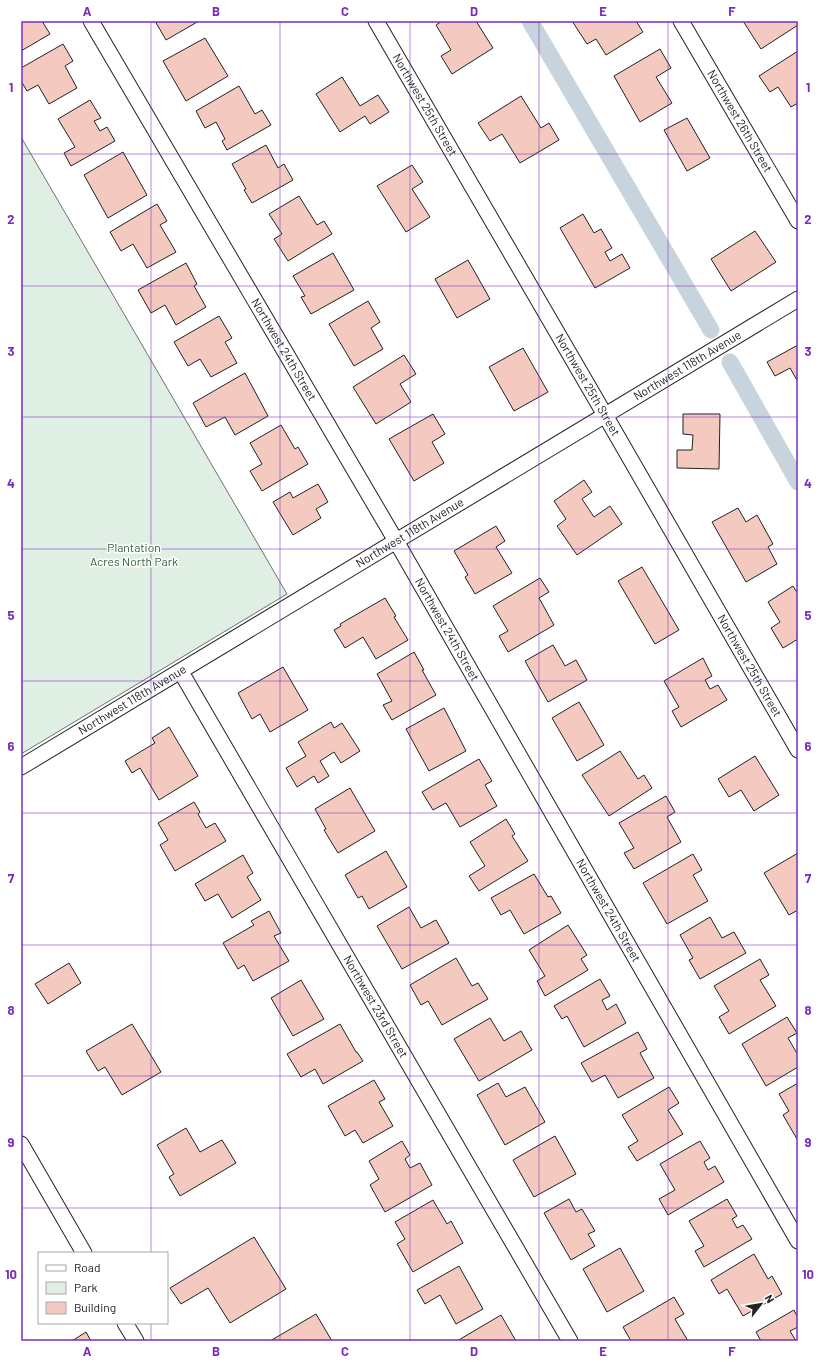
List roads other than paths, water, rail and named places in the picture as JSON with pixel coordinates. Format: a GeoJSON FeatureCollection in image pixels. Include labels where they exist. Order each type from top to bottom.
{"type":"FeatureCollection","features":[{"type":"Feature","properties":{"kind":"street","name":"Northwest 24th Street"},"geometry":{"type":"LineString","coordinates":[[91,21],[396,541],[798,1241]]}},
{"type":"Feature","properties":{"kind":"street","name":"Northwest 25th Street"},"geometry":{"type":"LineString","coordinates":[[376,21],[798,750]]}},
{"type":"Feature","properties":{"kind":"street","name":"Northwest 26th Street"},"geometry":{"type":"LineString","coordinates":[[681,21],[798,221]]}},
{"type":"Feature","properties":{"kind":"street","name":"Northwest 118th Avenue"},"geometry":{"type":"LineString","coordinates":[[21,767],[798,299]]}},
{"type":"Feature","properties":{"kind":"street","name":"Northwest 23rd Street"},"geometry":{"type":"LineString","coordinates":[[181,672],[570,1341]]}},
{"type":"Feature","properties":{"kind":"street"},"geometry":{"type":"LineString","coordinates":[[21,1144],[83,1252]]}},
{"type":"Feature","properties":{"kind":"street"},"geometry":{"type":"LineString","coordinates":[[126,1324],[136,1341]]}},
{"type":"Feature","properties":{"kind":"waterway"},"geometry":{"type":"LineString","coordinates":[[530,21],[711,330]]}},
{"type":"Feature","properties":{"kind":"waterway"},"geometry":{"type":"LineString","coordinates":[[730,362],[798,482]]}},
{"type":"Feature","properties":{"kind":"park label","name":"Plantation Acres North Park"},"geometry":{"type":"Point","coordinates":[134,555]}}]}
